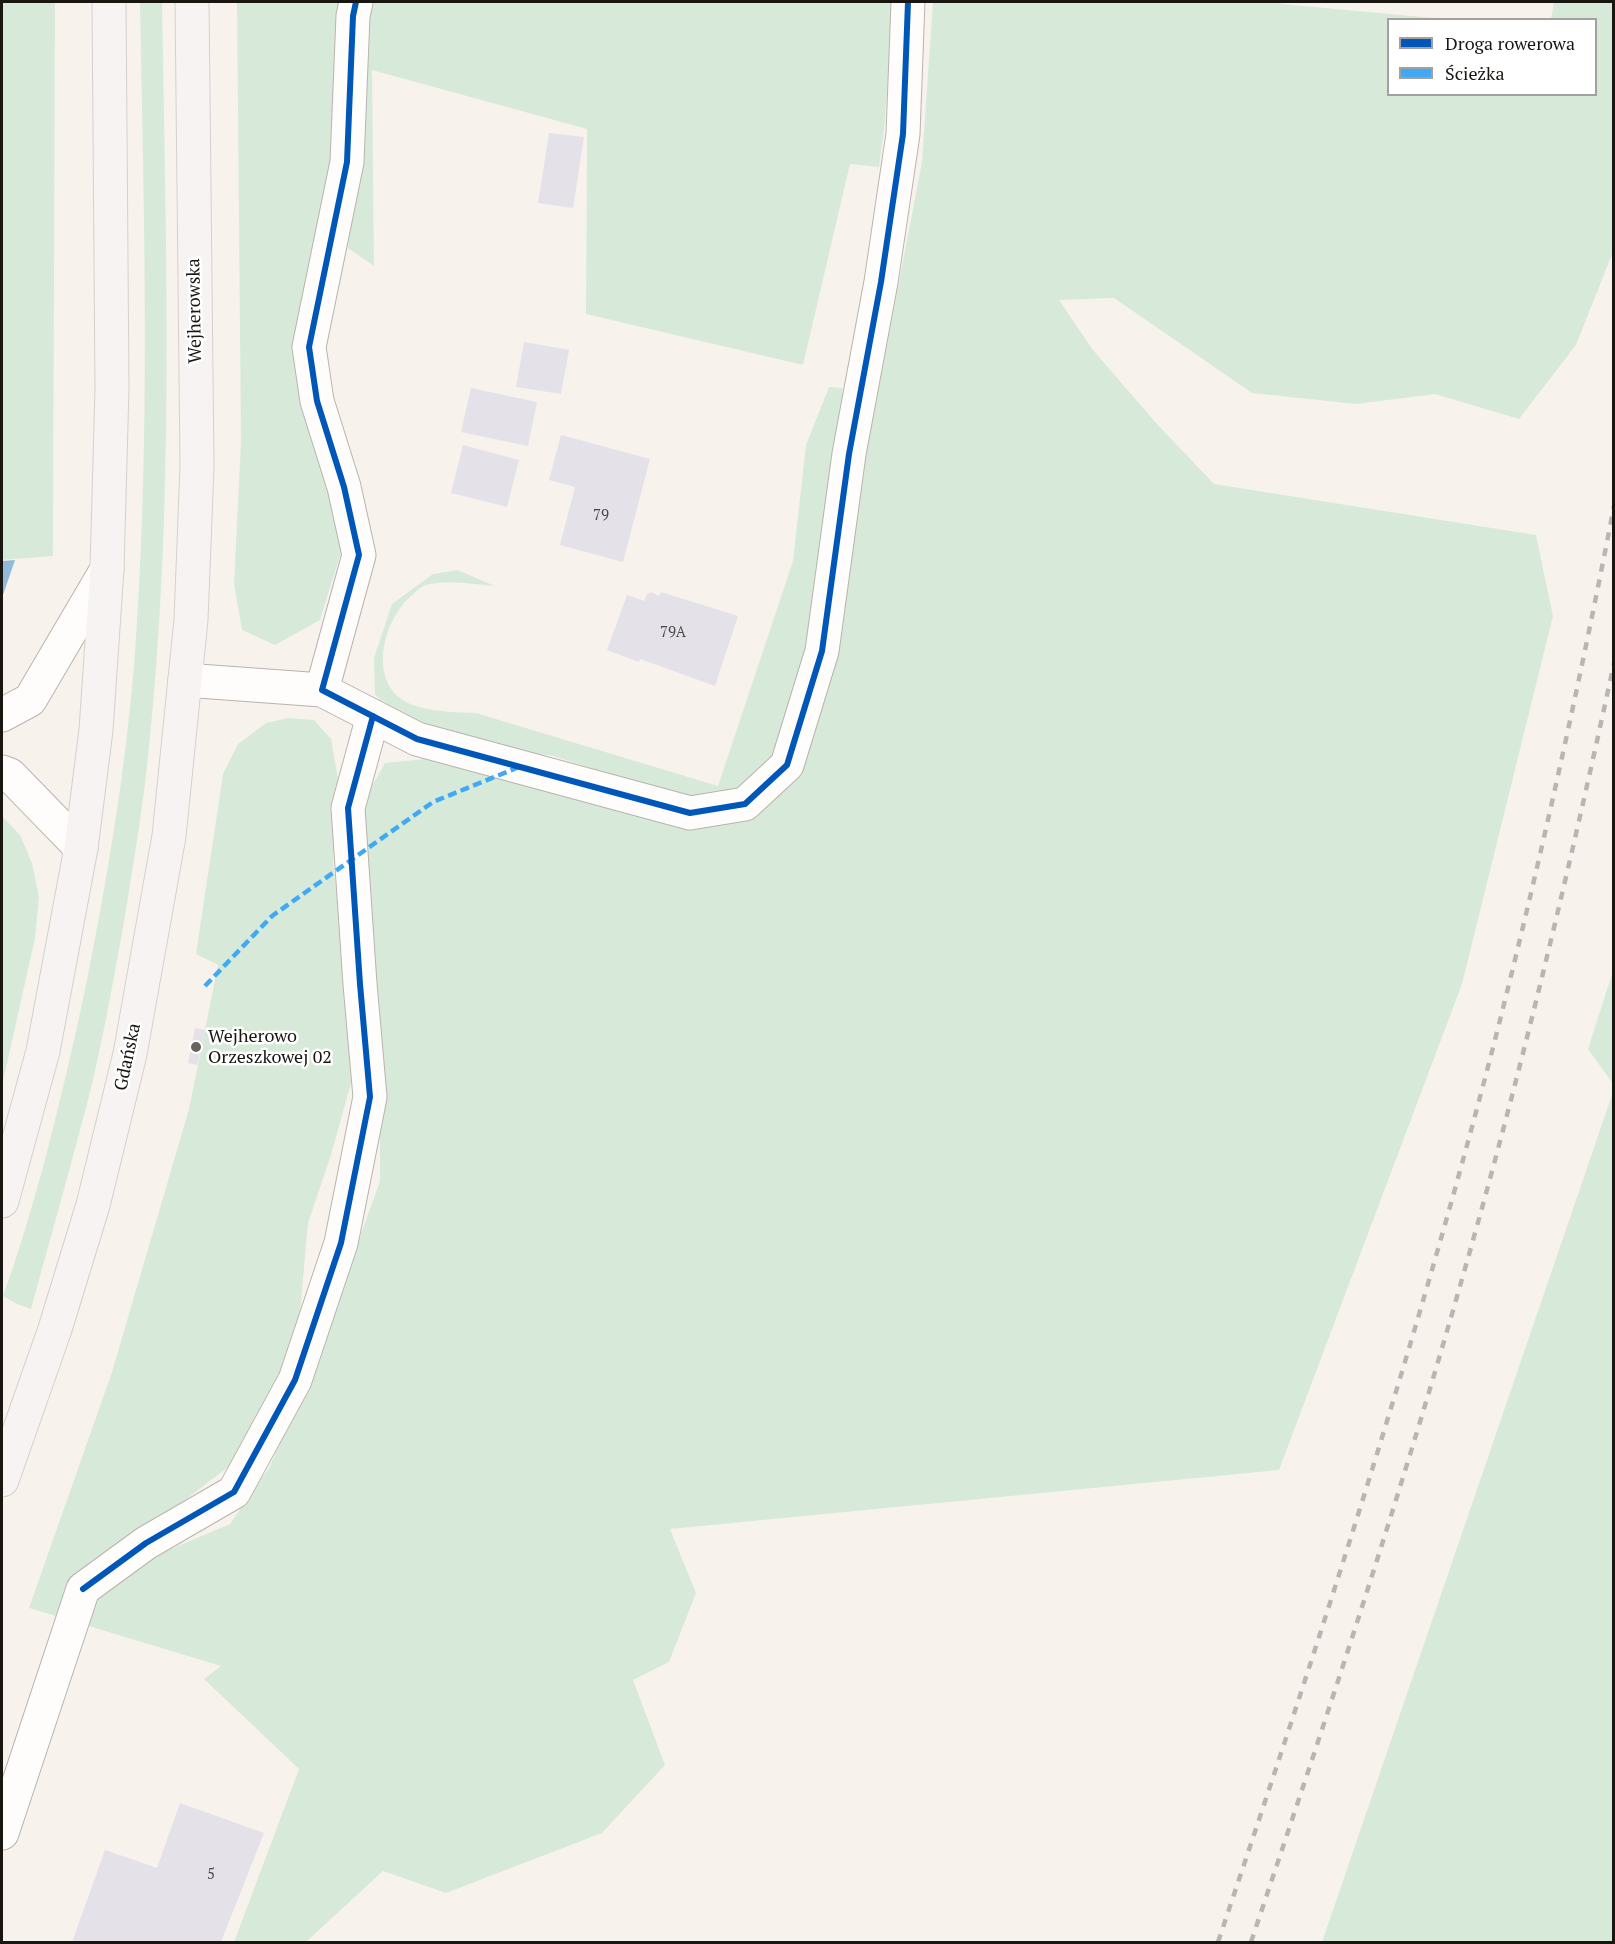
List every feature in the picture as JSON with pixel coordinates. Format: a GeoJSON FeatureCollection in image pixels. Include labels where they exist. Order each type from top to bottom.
{"type":"FeatureCollection","features":[{"type":"Feature","properties":{"kind":"main road"},"geometry":{"type":"LineString","coordinates":[[2,1201],[43,1051],[81,848],[96,730],[107,569],[112,388],[109,2]]}},
{"type":"Feature","properties":{"kind":"main road","name":"Wejherowska"},"geometry":{"type":"LineString","coordinates":[[191,621],[197,466],[192,2]]}},
{"type":"Feature","properties":{"kind":"main road","name":"Gdańska"},"geometry":{"type":"LineString","coordinates":[[2,1480],[54,1329],[93,1205],[130,1054],[169,836],[191,621]]}},
{"type":"Feature","properties":{"kind":"street"},"geometry":{"type":"LineString","coordinates":[[322,690],[359,555],[344,488],[317,401],[309,347],[347,162],[353,16],[356,2]]}},
{"type":"Feature","properties":{"kind":"street"},"geometry":{"type":"LineString","coordinates":[[185,680],[322,690],[417,739],[690,813],[745,804],[788,765],[822,651],[849,454],[881,282],[903,134],[908,2]]}},
{"type":"Feature","properties":{"kind":"street"},"geometry":{"type":"LineString","coordinates":[[2,715],[30,700],[107,569]]}},
{"type":"Feature","properties":{"kind":"street"},"geometry":{"type":"LineString","coordinates":[[2,1833],[83,1589],[146,1544],[234,1492],[296,1380],[303,1359],[341,1243],[370,1097],[348,808],[373,716]]}},
{"type":"Feature","properties":{"kind":"street"},"geometry":{"type":"LineString","coordinates":[[2,772],[10,776],[81,848]]}},
{"type":"Feature","properties":{"kind":"green space"},"geometry":{"type":"Polygon","coordinates":[[[2,2],[55,2],[53,556],[2,560],[2,2]]]}},
{"type":"Feature","properties":{"kind":"green space"},"geometry":{"type":"Polygon","coordinates":[[[140,2],[162,2],[167,380],[157,663],[140,822],[106,1016],[87,1104],[31,1309],[3,1296],[42,1171],[86,985],[114,826],[126,746],[134,666],[143,500],[145,334],[140,2]]]}},
{"type":"Feature","properties":{"kind":"green space"},"geometry":{"type":"Polygon","coordinates":[[[237,2],[347,2],[335,170],[317,268],[343,546],[320,620],[275,645],[242,630],[234,584],[241,442],[237,2]]]}},
{"type":"Feature","properties":{"kind":"green space"},"geometry":{"type":"Polygon","coordinates":[[[366,2],[894,2],[879,167],[850,164],[803,365],[586,314],[587,129],[372,70],[374,266],[348,248],[356,168],[366,2]]]}},
{"type":"Feature","properties":{"kind":"green space"},"geometry":{"type":"Polygon","coordinates":[[[933,2],[1280,2],[1281,4],[1434,18],[1387,18],[1387,96],[1597,96],[1597,18],[1551,18],[1554,2],[1613,2],[1613,252],[1576,345],[1519,419],[1435,394],[1356,404],[1252,393],[1114,298],[1059,300],[1093,350],[1157,424],[1214,484],[1536,535],[1553,616],[1462,984],[1279,1470],[670,1529],[696,1593],[669,1662],[633,1680],[665,1765],[602,1833],[446,1893],[383,1871],[306,1942],[234,1942],[299,1769],[204,1679],[221,1666],[82,1624],[110,1581],[138,1563],[230,1524],[269,1468],[320,1349],[380,1181],[380,1038],[363,802],[385,763],[426,759],[634,808],[752,813],[827,657],[922,162],[933,2]]]}},
{"type":"Feature","properties":{"kind":"green space"},"geometry":{"type":"Polygon","coordinates":[[[829,387],[842,388],[846,421],[818,624],[788,731],[759,778],[718,798],[673,794],[550,755],[505,754],[421,729],[375,695],[374,658],[392,604],[433,574],[457,570],[495,586],[451,582],[434,583],[418,590],[402,606],[388,632],[383,661],[385,675],[400,698],[407,703],[426,709],[476,713],[718,786],[793,561],[806,445],[829,387]]]}},
{"type":"Feature","properties":{"kind":"green space"},"geometry":{"type":"Polygon","coordinates":[[[288,718],[314,720],[331,739],[338,779],[333,863],[350,1004],[351,1083],[331,1155],[308,1223],[300,1313],[283,1377],[244,1455],[168,1513],[77,1575],[56,1616],[29,1608],[112,1372],[189,1109],[218,965],[196,954],[223,774],[238,744],[266,723],[288,718]]]}},
{"type":"Feature","properties":{"kind":"green space"},"geometry":{"type":"Polygon","coordinates":[[[2,816],[20,835],[32,863],[39,897],[35,938],[2,1086],[2,816]]]}},
{"type":"Feature","properties":{"kind":"green space"},"geometry":{"type":"Polygon","coordinates":[[[1613,971],[1613,1084],[1588,1049],[1613,971]]]}},
{"type":"Feature","properties":{"kind":"green space"},"geometry":{"type":"Polygon","coordinates":[[[1613,1092],[1613,1942],[1322,1942],[1613,1092]]]}},
{"type":"Feature","properties":{"kind":"water"},"geometry":{"type":"Polygon","coordinates":[[[15,560],[3,595],[2,595],[2,561],[15,560]]]}},
{"type":"Feature","properties":{"kind":"building"},"geometry":{"type":"Polygon","coordinates":[[[549,133],[584,137],[573,208],[538,203],[549,133]]]}},
{"type":"Feature","properties":{"kind":"building"},"geometry":{"type":"Polygon","coordinates":[[[524,342],[569,350],[561,394],[516,387],[524,342]]]}},
{"type":"Feature","properties":{"kind":"building"},"geometry":{"type":"Polygon","coordinates":[[[471,388],[537,402],[528,446],[461,432],[471,388]]]}},
{"type":"Feature","properties":{"kind":"building"},"geometry":{"type":"Polygon","coordinates":[[[561,435],[650,459],[623,562],[560,545],[575,487],[549,480],[561,435]]]}},
{"type":"Feature","properties":{"kind":"building"},"geometry":{"type":"Polygon","coordinates":[[[463,445],[519,460],[507,507],[451,493],[463,445]]]}},
{"type":"Feature","properties":{"kind":"building"},"geometry":{"type":"Polygon","coordinates":[[[651,592],[659,596],[661,592],[738,616],[715,686],[640,659],[639,662],[607,650],[627,595],[644,601],[647,594],[651,592]]]}},
{"type":"Feature","properties":{"kind":"building","name":"Wejherowo Orzeszkowej 02"},"geometry":{"type":"Polygon","coordinates":[[[195,1028],[205,1030],[197,1065],[188,1063],[195,1028]]]}},
{"type":"Feature","properties":{"kind":"building"},"geometry":{"type":"Polygon","coordinates":[[[180,1803],[264,1833],[221,1942],[72,1942],[105,1850],[157,1868],[180,1803]]]}},
{"type":"Feature","properties":{"kind":"railway"},"geometry":{"type":"LineString","coordinates":[[1218,1942],[1366,1490],[1466,1147],[1497,1032],[1544,836],[1574,704],[1614,506]]}},
{"type":"Feature","properties":{"kind":"railway"},"geometry":{"type":"LineString","coordinates":[[1251,1942],[1333,1697],[1460,1286],[1503,1132],[1542,976],[1614,663]]}},
{"type":"Feature","properties":{"kind":"marked path"},"geometry":{"type":"LineString","coordinates":[[205,986],[272,916],[433,802],[519,767]]}},
{"type":"Feature","properties":{"kind":"cycle path"},"geometry":{"type":"LineString","coordinates":[[356,2],[353,16],[347,162],[309,347],[317,401],[344,487],[359,555],[322,690],[417,739],[690,813],[745,804],[787,765],[822,651],[849,454],[881,282],[903,134],[908,2]]}},
{"type":"Feature","properties":{"kind":"cycle path"},"geometry":{"type":"LineString","coordinates":[[83,1589],[146,1543],[234,1492],[295,1380],[341,1243],[370,1097],[348,808],[373,716]]}},
{"type":"Feature","properties":{"kind":"place","name":"Wejherowo Orzeszkowej 02"},"geometry":{"type":"Point","coordinates":[196,1047]}}]}
